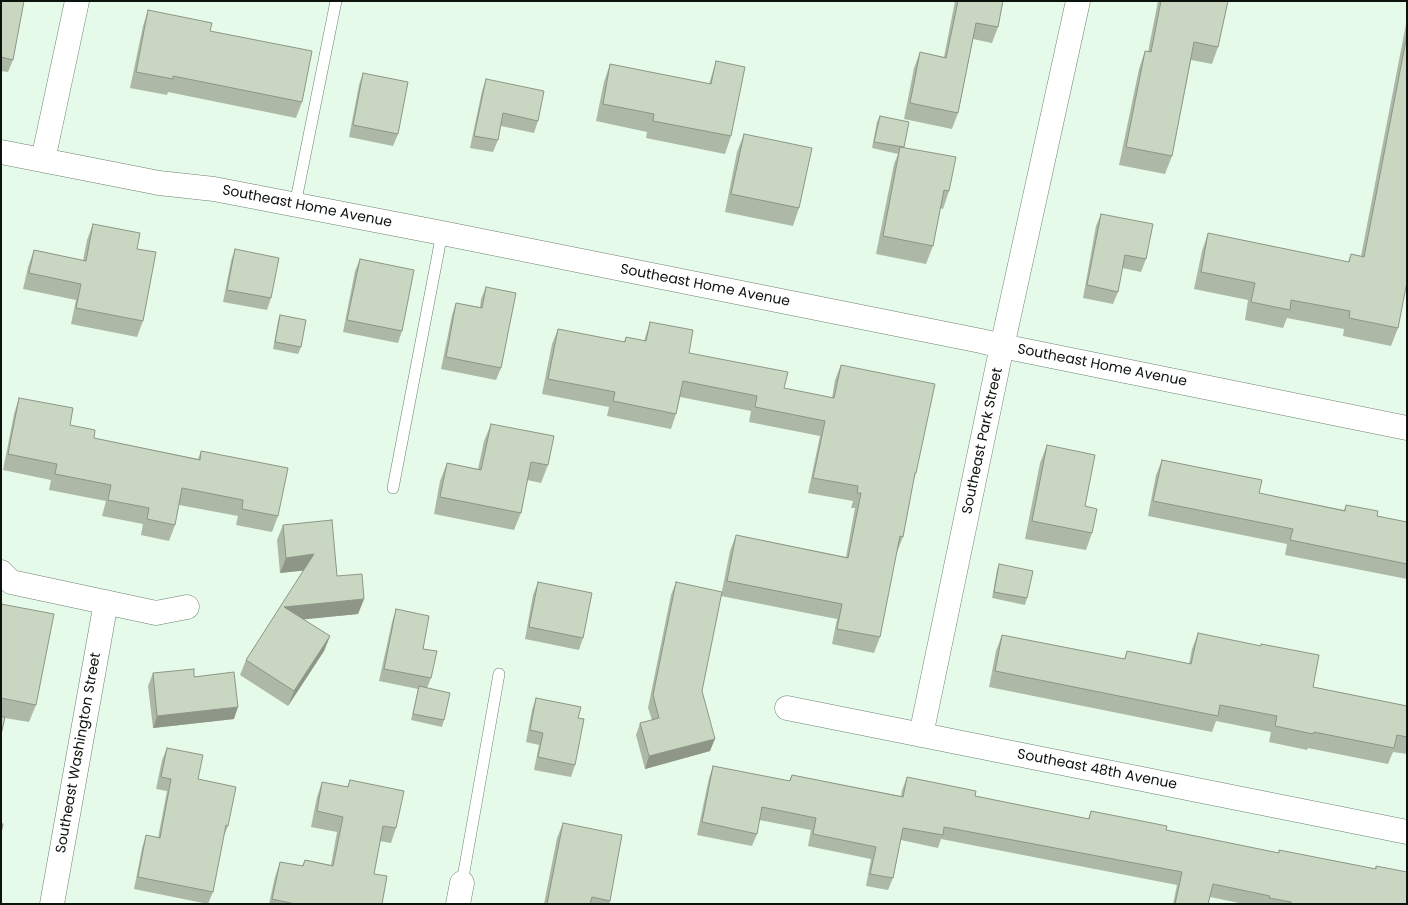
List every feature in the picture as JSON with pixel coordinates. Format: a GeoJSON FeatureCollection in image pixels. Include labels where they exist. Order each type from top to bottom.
{"type":"FeatureCollection","features":[{"type":"Feature","properties":{"kind":"street"},"geometry":{"type":"LineString","coordinates":[[43,160],[77,1]]}},
{"type":"Feature","properties":{"kind":"street","name":"Southeast Park Street"},"geometry":{"type":"LineString","coordinates":[[922,735],[1002,346],[1078,1]]}},
{"type":"Feature","properties":{"kind":"street","name":"Southeast Home Avenue"},"geometry":{"type":"LineString","coordinates":[[1,152],[159,183],[214,188],[1407,428]]}},
{"type":"Feature","properties":{"kind":"street"},"geometry":{"type":"LineString","coordinates":[[1,572],[12,582],[156,613],[187,607]]}},
{"type":"Feature","properties":{"kind":"street","name":"Southeast Washington Street"},"geometry":{"type":"LineString","coordinates":[[52,904],[106,602]]}},
{"type":"Feature","properties":{"kind":"street","name":"Southeast 48th Avenue"},"geometry":{"type":"LineString","coordinates":[[787,708],[1407,832]]}},
{"type":"Feature","properties":{"kind":"lane"},"geometry":{"type":"LineString","coordinates":[[295,205],[336,1]]}},
{"type":"Feature","properties":{"kind":"lane"},"geometry":{"type":"LineString","coordinates":[[393,488],[442,233]]}},
{"type":"Feature","properties":{"kind":"lane"},"geometry":{"type":"LineString","coordinates":[[460,893],[499,674]]}},
{"type":"Feature","properties":{"kind":"building"},"geometry":{"type":"Polygon","coordinates":[[[1,1],[24,1],[13,60],[1,57],[1,1]]]}},
{"type":"Feature","properties":{"kind":"building"},"geometry":{"type":"Polygon","coordinates":[[[958,1],[1003,1],[998,27],[976,23],[958,113],[910,103],[920,52],[946,58],[958,1]]]}},
{"type":"Feature","properties":{"kind":"building"},"geometry":{"type":"Polygon","coordinates":[[[1161,1],[1228,1],[1218,47],[1194,42],[1172,156],[1126,147],[1145,51],[1151,52],[1161,1]]]}},
{"type":"Feature","properties":{"kind":"building"},"geometry":{"type":"Polygon","coordinates":[[[148,10],[212,23],[210,31],[312,51],[302,102],[173,76],[173,79],[136,72],[148,10]]]}},
{"type":"Feature","properties":{"kind":"building"},"geometry":{"type":"Polygon","coordinates":[[[1407,35],[1407,282],[1398,328],[1349,318],[1350,311],[1291,300],[1290,310],[1251,302],[1255,283],[1201,272],[1208,233],[1349,262],[1351,254],[1364,257],[1407,35]]]}},
{"type":"Feature","properties":{"kind":"building"},"geometry":{"type":"Polygon","coordinates":[[[716,61],[745,67],[731,136],[653,121],[654,114],[603,104],[610,64],[711,84],[716,61]]]}},
{"type":"Feature","properties":{"kind":"building"},"geometry":{"type":"Polygon","coordinates":[[[363,73],[408,82],[398,134],[353,125],[363,73]]]}},
{"type":"Feature","properties":{"kind":"building"},"geometry":{"type":"Polygon","coordinates":[[[486,79],[544,91],[538,121],[503,113],[498,140],[474,136],[486,79]]]}},
{"type":"Feature","properties":{"kind":"building"},"geometry":{"type":"Polygon","coordinates":[[[880,116],[909,122],[904,147],[874,142],[880,116]]]}},
{"type":"Feature","properties":{"kind":"building"},"geometry":{"type":"Polygon","coordinates":[[[744,134],[812,148],[799,208],[731,194],[744,134]]]}},
{"type":"Feature","properties":{"kind":"building"},"geometry":{"type":"Polygon","coordinates":[[[900,147],[956,157],[949,191],[944,190],[933,246],[883,236],[900,147]]]}},
{"type":"Feature","properties":{"kind":"building"},"geometry":{"type":"Polygon","coordinates":[[[1101,214],[1153,224],[1146,259],[1125,255],[1118,292],[1087,285],[1101,214]]]}},
{"type":"Feature","properties":{"kind":"building"},"geometry":{"type":"Polygon","coordinates":[[[93,224],[140,233],[137,249],[156,252],[143,321],[76,308],[81,284],[29,273],[34,250],[86,261],[93,224]]]}},
{"type":"Feature","properties":{"kind":"building"},"geometry":{"type":"Polygon","coordinates":[[[235,249],[279,258],[271,298],[227,290],[235,249]]]}},
{"type":"Feature","properties":{"kind":"building"},"geometry":{"type":"Polygon","coordinates":[[[360,259],[414,270],[402,331],[347,320],[360,259]]]}},
{"type":"Feature","properties":{"kind":"building"},"geometry":{"type":"Polygon","coordinates":[[[486,287],[516,293],[501,368],[446,357],[456,303],[482,308],[486,287]]]}},
{"type":"Feature","properties":{"kind":"building"},"geometry":{"type":"Polygon","coordinates":[[[280,315],[306,320],[301,347],[275,342],[280,315]]]}},
{"type":"Feature","properties":{"kind":"building"},"geometry":{"type":"Polygon","coordinates":[[[650,322],[693,330],[689,353],[788,372],[784,388],[834,398],[841,365],[935,384],[903,537],[900,536],[880,637],[837,629],[842,604],[727,581],[736,535],[848,558],[861,493],[857,493],[858,486],[813,478],[825,421],[755,407],[757,396],[683,381],[676,414],[613,401],[615,392],[548,379],[558,329],[625,342],[626,337],[646,341],[650,322]]]}},
{"type":"Feature","properties":{"kind":"building"},"geometry":{"type":"Polygon","coordinates":[[[19,398],[73,408],[70,425],[95,430],[94,438],[200,460],[201,451],[288,468],[278,516],[242,509],[243,500],[182,488],[175,525],[147,519],[149,508],[108,500],[111,485],[55,474],[57,464],[8,454],[19,398]]]}},
{"type":"Feature","properties":{"kind":"building"},"geometry":{"type":"Polygon","coordinates":[[[491,424],[554,436],[548,465],[531,462],[521,513],[440,497],[447,463],[481,470],[491,424]]]}},
{"type":"Feature","properties":{"kind":"building"},"geometry":{"type":"Polygon","coordinates":[[[1047,445],[1095,455],[1085,506],[1097,509],[1092,533],[1032,521],[1047,445]]]}},
{"type":"Feature","properties":{"kind":"building"},"geometry":{"type":"Polygon","coordinates":[[[1162,460],[1262,480],[1259,493],[1345,511],[1346,505],[1378,511],[1377,516],[1407,522],[1407,564],[1290,540],[1293,529],[1153,501],[1162,460]]]}},
{"type":"Feature","properties":{"kind":"building"},"geometry":{"type":"Polygon","coordinates":[[[332,520],[337,576],[362,574],[364,599],[284,607],[330,636],[294,691],[246,660],[314,554],[286,558],[283,525],[332,520]]]}},
{"type":"Feature","properties":{"kind":"building"},"geometry":{"type":"Polygon","coordinates":[[[999,564],[1033,571],[1027,598],[994,592],[999,564]]]}},
{"type":"Feature","properties":{"kind":"building"},"geometry":{"type":"Polygon","coordinates":[[[538,582],[592,593],[583,638],[529,627],[538,582]]]}},
{"type":"Feature","properties":{"kind":"building"},"geometry":{"type":"Polygon","coordinates":[[[676,582],[722,592],[702,691],[715,739],[649,756],[640,723],[659,718],[653,695],[676,582]]]}},
{"type":"Feature","properties":{"kind":"building"},"geometry":{"type":"Polygon","coordinates":[[[1,604],[54,614],[36,705],[1,698],[1,604]]]}},
{"type":"Feature","properties":{"kind":"building"},"geometry":{"type":"Polygon","coordinates":[[[396,609],[429,616],[423,649],[437,651],[431,678],[384,669],[396,609]]]}},
{"type":"Feature","properties":{"kind":"building"},"geometry":{"type":"Polygon","coordinates":[[[1198,633],[1261,646],[1261,644],[1319,655],[1313,687],[1407,706],[1407,737],[1397,735],[1394,748],[1275,726],[1277,716],[1220,705],[1218,716],[995,671],[1002,635],[1125,659],[1127,651],[1191,664],[1198,633]]]}},
{"type":"Feature","properties":{"kind":"building"},"geometry":{"type":"Polygon","coordinates":[[[194,669],[194,677],[234,672],[238,707],[157,716],[153,673],[194,669]]]}},
{"type":"Feature","properties":{"kind":"building"},"geometry":{"type":"Polygon","coordinates":[[[419,686],[450,693],[444,720],[413,714],[419,686]]]}},
{"type":"Feature","properties":{"kind":"building"},"geometry":{"type":"Polygon","coordinates":[[[536,698],[581,707],[578,718],[584,719],[575,765],[538,757],[543,733],[530,730],[536,698]]]}},
{"type":"Feature","properties":{"kind":"building"},"geometry":{"type":"Polygon","coordinates":[[[1,717],[5,717],[1,735],[1,717]]]}},
{"type":"Feature","properties":{"kind":"building"},"geometry":{"type":"Polygon","coordinates":[[[167,748],[203,755],[198,779],[236,787],[228,826],[226,825],[213,892],[138,877],[146,835],[160,838],[171,779],[161,777],[167,748]]]}},
{"type":"Feature","properties":{"kind":"building"},"geometry":{"type":"Polygon","coordinates":[[[713,766],[790,781],[792,775],[903,797],[907,777],[976,791],[975,796],[1089,819],[1091,811],[1167,826],[1166,830],[1279,853],[1279,850],[1376,869],[1376,866],[1407,872],[1407,904],[1291,904],[1291,902],[1269,898],[1270,896],[1213,884],[1208,904],[1175,904],[1182,872],[944,827],[943,835],[903,828],[893,878],[870,874],[876,847],[813,834],[816,818],[762,807],[757,834],[702,822],[713,766]]]}},
{"type":"Feature","properties":{"kind":"building"},"geometry":{"type":"Polygon","coordinates":[[[350,780],[404,791],[396,828],[383,826],[374,874],[387,876],[382,904],[295,904],[272,899],[280,862],[303,866],[305,860],[333,866],[343,817],[317,811],[322,782],[348,787],[350,780]]]}},
{"type":"Feature","properties":{"kind":"building"},"geometry":{"type":"Polygon","coordinates":[[[563,823],[622,835],[610,901],[592,897],[590,904],[547,904],[563,823]]]}}]}
